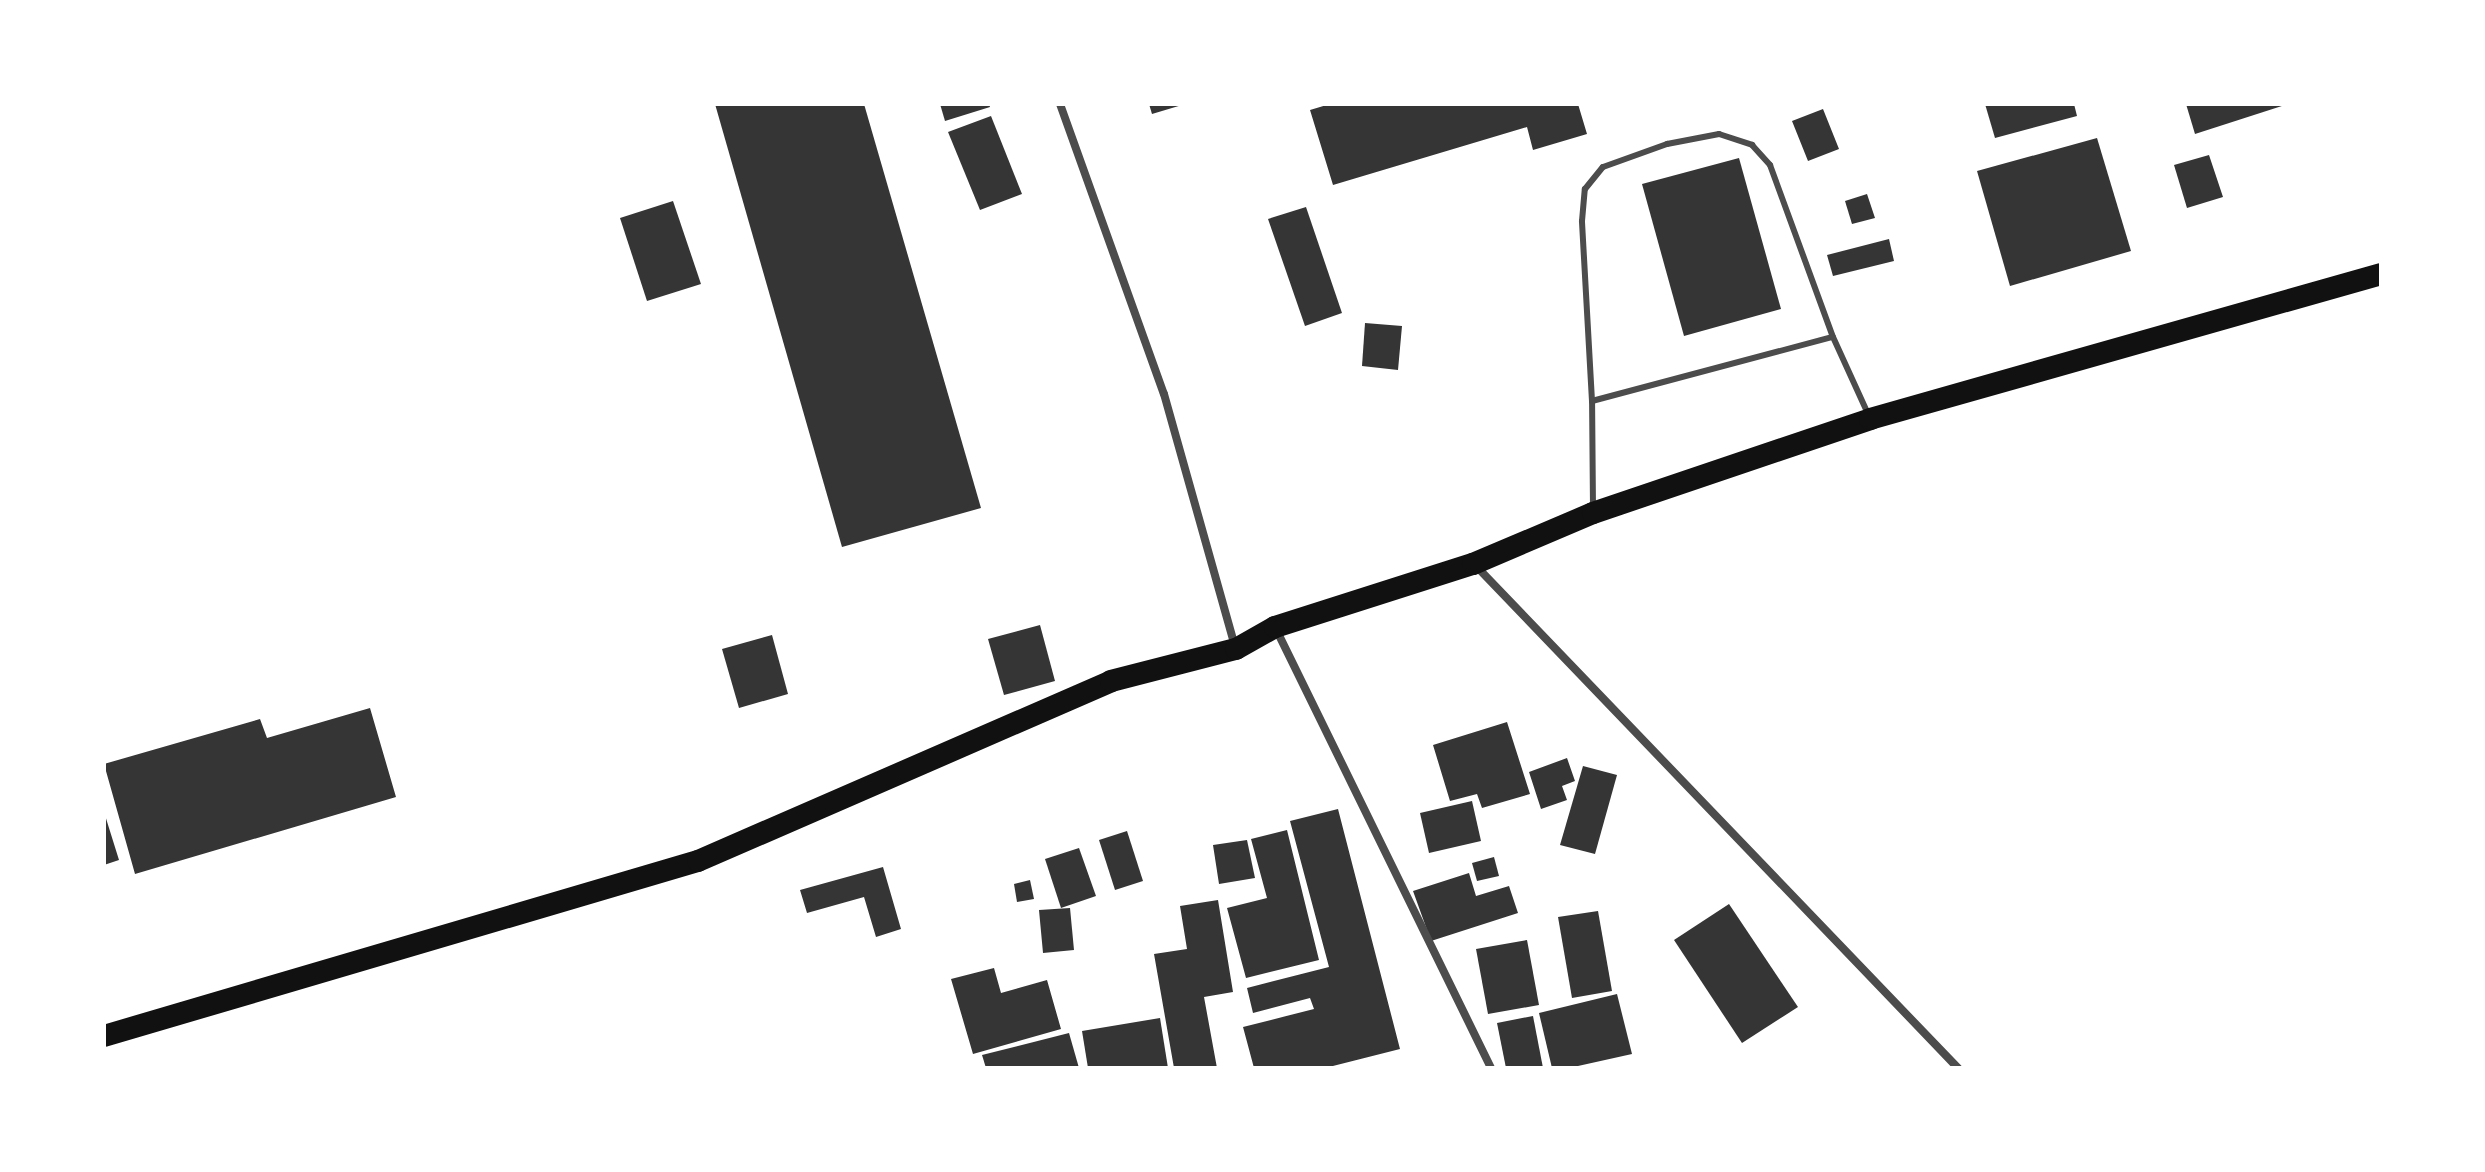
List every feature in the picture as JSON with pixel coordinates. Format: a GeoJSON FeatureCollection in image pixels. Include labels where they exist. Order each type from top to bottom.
{"type":"FeatureCollection","features":[{"type":"Feature","properties":{"kind":"highway"},"geometry":{"type":"LineString","coordinates":[[104,1036],[698,861],[1111,681],[1236,649],[1275,627],[1473,564],[1593,513],[1870,419],[2381,274]]}},
{"type":"Feature","properties":{"kind":"street"},"geometry":{"type":"LineString","coordinates":[[1060,104],[1164,394],[1236,649]]}},
{"type":"Feature","properties":{"kind":"street"},"geometry":{"type":"LineString","coordinates":[[1473,564],[1958,1068]]}},
{"type":"Feature","properties":{"kind":"street"},"geometry":{"type":"LineString","coordinates":[[1275,627],[1491,1068]]}},
{"type":"Feature","properties":{"kind":"lane"},"geometry":{"type":"LineString","coordinates":[[1593,513],[1592,401],[1582,221],[1585,189],[1603,167],[1667,144],[1719,134],[1752,145],[1770,165],[1833,337],[1870,419]]}},
{"type":"Feature","properties":{"kind":"lane"},"geometry":{"type":"LineString","coordinates":[[1592,401],[1833,337]]}},
{"type":"Feature","properties":{"kind":"building"},"geometry":{"type":"Polygon","coordinates":[[[715,104],[864,104],[981,508],[842,547],[715,104]]]}},
{"type":"Feature","properties":{"kind":"building"},"geometry":{"type":"Polygon","coordinates":[[[940,104],[989,104],[990,107],[945,121],[940,104]]]}},
{"type":"Feature","properties":{"kind":"building"},"geometry":{"type":"Polygon","coordinates":[[[1149,104],[1181,104],[1182,105],[1152,114],[1149,104]]]}},
{"type":"Feature","properties":{"kind":"building"},"geometry":{"type":"Polygon","coordinates":[[[1330,104],[1578,104],[1587,134],[1533,150],[1527,127],[1333,185],[1310,110],[1330,104]]]}},
{"type":"Feature","properties":{"kind":"building"},"geometry":{"type":"Polygon","coordinates":[[[1985,104],[2074,104],[2077,116],[1995,138],[1985,104]]]}},
{"type":"Feature","properties":{"kind":"building"},"geometry":{"type":"Polygon","coordinates":[[[2186,104],[2285,104],[2285,105],[2195,134],[2186,104]]]}},
{"type":"Feature","properties":{"kind":"building"},"geometry":{"type":"Polygon","coordinates":[[[1823,109],[1839,149],[1808,161],[1792,121],[1823,109]]]}},
{"type":"Feature","properties":{"kind":"building"},"geometry":{"type":"Polygon","coordinates":[[[991,116],[1022,194],[980,210],[948,132],[991,116]]]}},
{"type":"Feature","properties":{"kind":"building"},"geometry":{"type":"Polygon","coordinates":[[[2097,138],[2131,251],[2010,286],[1977,171],[2097,138]]]}},
{"type":"Feature","properties":{"kind":"building"},"geometry":{"type":"Polygon","coordinates":[[[2209,155],[2223,197],[2187,208],[2174,165],[2209,155]]]}},
{"type":"Feature","properties":{"kind":"building"},"geometry":{"type":"Polygon","coordinates":[[[1739,158],[1781,309],[1684,336],[1642,184],[1739,158]]]}},
{"type":"Feature","properties":{"kind":"building"},"geometry":{"type":"Polygon","coordinates":[[[1867,194],[1875,218],[1852,224],[1845,201],[1867,194]]]}},
{"type":"Feature","properties":{"kind":"building"},"geometry":{"type":"Polygon","coordinates":[[[673,201],[701,284],[647,301],[620,218],[673,201]]]}},
{"type":"Feature","properties":{"kind":"building"},"geometry":{"type":"Polygon","coordinates":[[[1306,207],[1342,313],[1305,326],[1268,219],[1306,207]]]}},
{"type":"Feature","properties":{"kind":"building"},"geometry":{"type":"Polygon","coordinates":[[[1889,239],[1894,261],[1833,276],[1827,255],[1889,239]]]}},
{"type":"Feature","properties":{"kind":"building"},"geometry":{"type":"Polygon","coordinates":[[[1365,323],[1402,326],[1398,370],[1362,366],[1365,323]]]}},
{"type":"Feature","properties":{"kind":"building"},"geometry":{"type":"Polygon","coordinates":[[[1040,625],[1055,681],[1004,695],[988,639],[1040,625]]]}},
{"type":"Feature","properties":{"kind":"building"},"geometry":{"type":"Polygon","coordinates":[[[772,635],[788,694],[739,708],[722,649],[772,635]]]}},
{"type":"Feature","properties":{"kind":"building"},"geometry":{"type":"Polygon","coordinates":[[[370,708],[396,797],[135,874],[104,764],[260,719],[267,738],[370,708]]]}},
{"type":"Feature","properties":{"kind":"building"},"geometry":{"type":"Polygon","coordinates":[[[1507,722],[1530,794],[1482,808],[1477,794],[1450,801],[1433,745],[1507,722]]]}},
{"type":"Feature","properties":{"kind":"building"},"geometry":{"type":"Polygon","coordinates":[[[1567,758],[1575,781],[1562,786],[1567,800],[1541,809],[1529,772],[1567,758]]]}},
{"type":"Feature","properties":{"kind":"building"},"geometry":{"type":"Polygon","coordinates":[[[1583,766],[1617,775],[1595,854],[1560,845],[1583,766]]]}},
{"type":"Feature","properties":{"kind":"building"},"geometry":{"type":"Polygon","coordinates":[[[1472,801],[1481,841],[1429,853],[1420,813],[1472,801]]]}},
{"type":"Feature","properties":{"kind":"building"},"geometry":{"type":"Polygon","coordinates":[[[1338,809],[1400,1049],[1325,1068],[1254,1068],[1243,1027],[1314,1009],[1310,998],[1253,1013],[1247,988],[1329,967],[1290,821],[1338,809]]]}},
{"type":"Feature","properties":{"kind":"building"},"geometry":{"type":"Polygon","coordinates":[[[104,812],[119,860],[104,865],[104,812]]]}},
{"type":"Feature","properties":{"kind":"building"},"geometry":{"type":"Polygon","coordinates":[[[1287,830],[1319,960],[1246,978],[1227,908],[1267,898],[1251,839],[1287,830]]]}},
{"type":"Feature","properties":{"kind":"building"},"geometry":{"type":"Polygon","coordinates":[[[1127,831],[1143,881],[1115,890],[1099,840],[1127,831]]]}},
{"type":"Feature","properties":{"kind":"building"},"geometry":{"type":"Polygon","coordinates":[[[1247,840],[1255,878],[1219,884],[1213,845],[1247,840]]]}},
{"type":"Feature","properties":{"kind":"building"},"geometry":{"type":"Polygon","coordinates":[[[1079,848],[1096,896],[1061,908],[1045,859],[1079,848]]]}},
{"type":"Feature","properties":{"kind":"building"},"geometry":{"type":"Polygon","coordinates":[[[1494,857],[1499,876],[1477,881],[1472,863],[1494,857]]]}},
{"type":"Feature","properties":{"kind":"building"},"geometry":{"type":"Polygon","coordinates":[[[883,867],[901,929],[876,937],[864,897],[807,913],[800,890],[883,867]]]}},
{"type":"Feature","properties":{"kind":"building"},"geometry":{"type":"Polygon","coordinates":[[[1469,873],[1476,896],[1509,886],[1518,913],[1431,941],[1413,891],[1469,873]]]}},
{"type":"Feature","properties":{"kind":"building"},"geometry":{"type":"Polygon","coordinates":[[[1030,880],[1034,899],[1017,902],[1014,884],[1030,880]]]}},
{"type":"Feature","properties":{"kind":"building"},"geometry":{"type":"Polygon","coordinates":[[[1218,900],[1233,992],[1204,997],[1217,1068],[1174,1068],[1154,954],[1187,949],[1180,906],[1218,900]]]}},
{"type":"Feature","properties":{"kind":"building"},"geometry":{"type":"Polygon","coordinates":[[[1729,904],[1798,1007],[1742,1043],[1674,940],[1729,904]]]}},
{"type":"Feature","properties":{"kind":"building"},"geometry":{"type":"Polygon","coordinates":[[[1070,908],[1074,950],[1043,953],[1039,910],[1070,908]]]}},
{"type":"Feature","properties":{"kind":"building"},"geometry":{"type":"Polygon","coordinates":[[[1598,911],[1612,991],[1572,998],[1558,917],[1598,911]]]}},
{"type":"Feature","properties":{"kind":"building"},"geometry":{"type":"Polygon","coordinates":[[[1527,940],[1539,1005],[1488,1014],[1476,949],[1527,940]]]}},
{"type":"Feature","properties":{"kind":"building"},"geometry":{"type":"Polygon","coordinates":[[[994,968],[1001,993],[1047,980],[1061,1029],[973,1054],[951,979],[994,968]]]}},
{"type":"Feature","properties":{"kind":"building"},"geometry":{"type":"Polygon","coordinates":[[[1617,994],[1632,1054],[1569,1068],[1552,1068],[1539,1013],[1617,994]]]}},
{"type":"Feature","properties":{"kind":"building"},"geometry":{"type":"Polygon","coordinates":[[[1533,1016],[1543,1068],[1506,1068],[1497,1023],[1533,1016]]]}},
{"type":"Feature","properties":{"kind":"building"},"geometry":{"type":"Polygon","coordinates":[[[1160,1018],[1168,1068],[1088,1068],[1082,1031],[1160,1018]]]}},
{"type":"Feature","properties":{"kind":"building"},"geometry":{"type":"Polygon","coordinates":[[[1069,1033],[1079,1068],[986,1068],[982,1055],[1069,1033]]]}}]}
